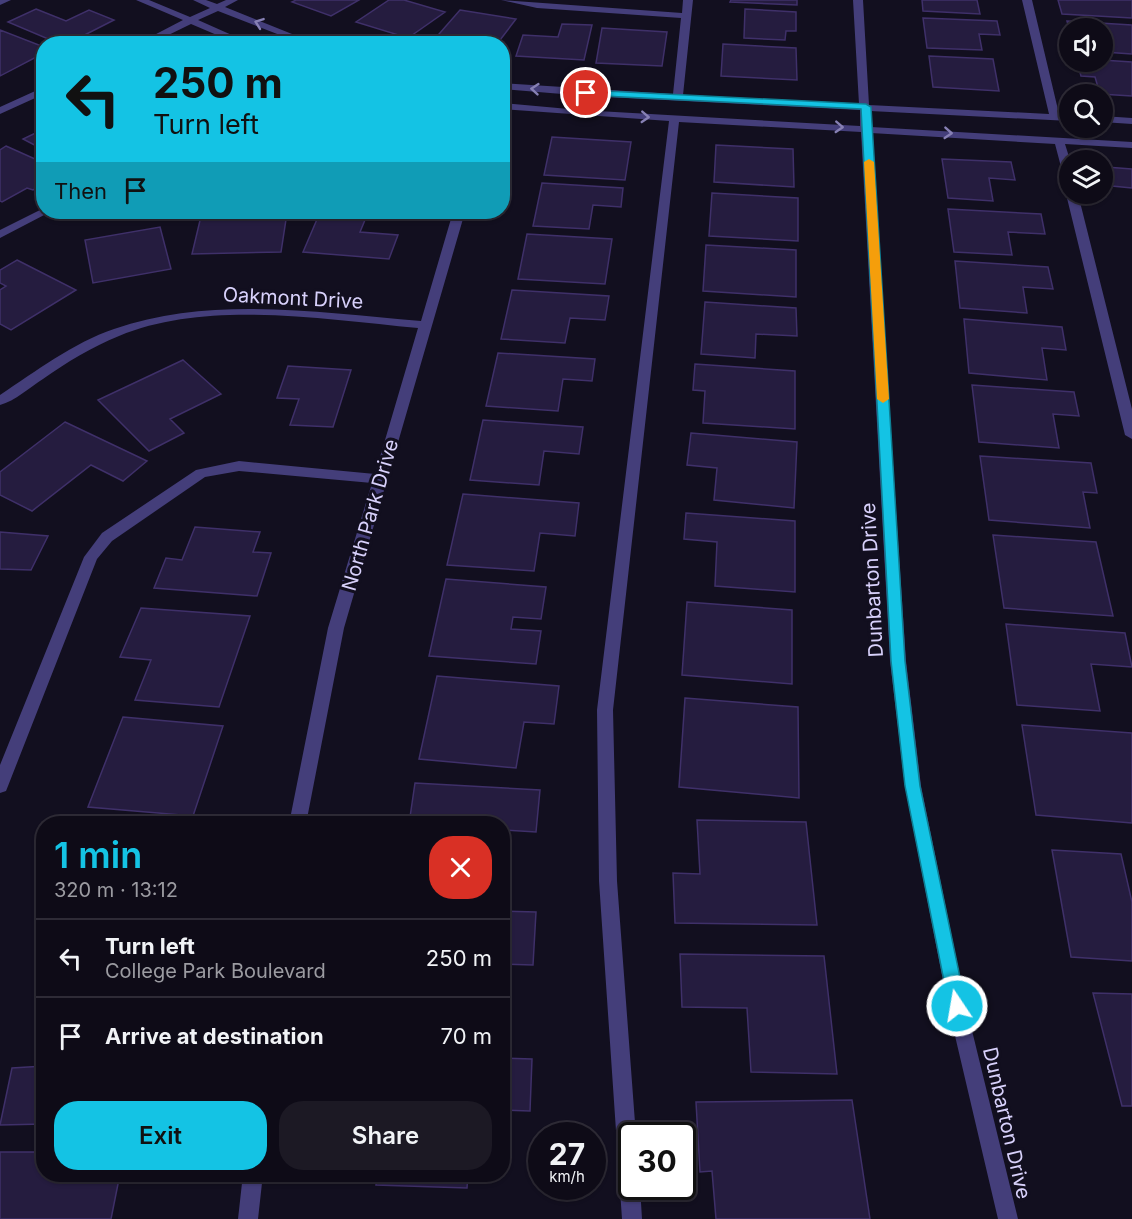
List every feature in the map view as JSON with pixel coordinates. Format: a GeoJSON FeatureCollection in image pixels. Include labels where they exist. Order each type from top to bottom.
{"type":"FeatureCollection","features":[{"type":"Feature","properties":{"kind":"street"},"geometry":{"type":"LineString","coordinates":[[0,2],[6,0]]}},
{"type":"Feature","properties":{"kind":"street"},"geometry":{"type":"LineString","coordinates":[[141,0],[227,36]]}},
{"type":"Feature","properties":{"kind":"street"},"geometry":{"type":"LineString","coordinates":[[198,0],[292,36]]}},
{"type":"Feature","properties":{"kind":"street"},"geometry":{"type":"LineString","coordinates":[[157,36],[233,0]]}},
{"type":"Feature","properties":{"kind":"street"},"geometry":{"type":"LineString","coordinates":[[506,0],[537,5],[686,16]]}},
{"type":"Feature","properties":{"kind":"street"},"geometry":{"type":"LineString","coordinates":[[678,97],[688,0]]}},
{"type":"Feature","properties":{"kind":"street","name":"Dunbarton Drive"},"geometry":{"type":"LineString","coordinates":[[858,0],[898,661],[913,786],[957,1006],[1008,1219]]}},
{"type":"Feature","properties":{"kind":"street"},"geometry":{"type":"LineString","coordinates":[[1027,0],[1055,117]]}},
{"type":"Feature","properties":{"kind":"street"},"geometry":{"type":"LineString","coordinates":[[510,89],[1059,117]]}},
{"type":"Feature","properties":{"kind":"street"},"geometry":{"type":"LineString","coordinates":[[0,111],[36,94]]}},
{"type":"Feature","properties":{"kind":"street"},"geometry":{"type":"LineString","coordinates":[[510,107],[674,119],[867,128],[1132,145]]}},
{"type":"Feature","properties":{"kind":"street"},"geometry":{"type":"LineString","coordinates":[[632,1219],[608,881],[605,710],[674,119]]}},
{"type":"Feature","properties":{"kind":"street"},"geometry":{"type":"LineString","coordinates":[[1113,120],[1132,121]]}},
{"type":"Feature","properties":{"kind":"street"},"geometry":{"type":"LineString","coordinates":[[1059,140],[1062,150]]}},
{"type":"Feature","properties":{"kind":"street"},"geometry":{"type":"LineString","coordinates":[[1074,204],[1132,435]]}},
{"type":"Feature","properties":{"kind":"street"},"geometry":{"type":"LineString","coordinates":[[0,235],[36,215]]}},
{"type":"Feature","properties":{"kind":"street","name":"North Park Drive"},"geometry":{"type":"LineString","coordinates":[[299,816],[336,628],[457,219]]}},
{"type":"Feature","properties":{"kind":"street","name":"Oakmont Drive"},"geometry":{"type":"LineString","coordinates":[[0,401],[66,358],[118,333],[180,316],[243,312],[425,325]]}},
{"type":"Feature","properties":{"kind":"street"},"geometry":{"type":"LineString","coordinates":[[0,786],[91,557],[107,537],[201,473],[219,468],[238,466],[381,479]]}},
{"type":"Feature","properties":{"kind":"street"},"geometry":{"type":"LineString","coordinates":[[248,1219],[252,1182]]}},
{"type":"Feature","properties":{"kind":"building"},"geometry":{"type":"Polygon","coordinates":[[[296,0],[359,0],[331,16],[292,2],[296,0]]]}},
{"type":"Feature","properties":{"kind":"building"},"geometry":{"type":"Polygon","coordinates":[[[389,0],[404,0],[445,12],[411,36],[402,36],[356,22],[389,0]]]}},
{"type":"Feature","properties":{"kind":"building"},"geometry":{"type":"Polygon","coordinates":[[[731,0],[797,0],[797,5],[730,2],[731,0]]]}},
{"type":"Feature","properties":{"kind":"building"},"geometry":{"type":"Polygon","coordinates":[[[922,0],[977,0],[980,14],[923,11],[922,0]]]}},
{"type":"Feature","properties":{"kind":"building"},"geometry":{"type":"Polygon","coordinates":[[[1058,0],[1132,0],[1132,18],[1062,14],[1058,0]]]}},
{"type":"Feature","properties":{"kind":"building"},"geometry":{"type":"Polygon","coordinates":[[[36,9],[66,21],[89,10],[114,20],[83,36],[41,36],[8,22],[36,9]]]}},
{"type":"Feature","properties":{"kind":"building"},"geometry":{"type":"Polygon","coordinates":[[[745,9],[796,12],[796,31],[786,31],[785,40],[744,38],[745,9]]]}},
{"type":"Feature","properties":{"kind":"building"},"geometry":{"type":"Polygon","coordinates":[[[460,10],[516,19],[503,36],[437,36],[460,10]]]}},
{"type":"Feature","properties":{"kind":"building"},"geometry":{"type":"Polygon","coordinates":[[[923,18],[997,21],[1000,35],[979,34],[982,50],[927,48],[923,18]]]}},
{"type":"Feature","properties":{"kind":"building"},"geometry":{"type":"Polygon","coordinates":[[[562,24],[592,25],[584,60],[516,56],[523,35],[558,37],[562,24]]]}},
{"type":"Feature","properties":{"kind":"building"},"geometry":{"type":"Polygon","coordinates":[[[1113,24],[1132,25],[1132,54],[1113,53],[1113,24]]]}},
{"type":"Feature","properties":{"kind":"building"},"geometry":{"type":"Polygon","coordinates":[[[602,28],[667,32],[662,66],[596,63],[602,28]]]}},
{"type":"Feature","properties":{"kind":"building"},"geometry":{"type":"Polygon","coordinates":[[[0,30],[36,44],[36,57],[0,76],[0,30]]]}},
{"type":"Feature","properties":{"kind":"building"},"geometry":{"type":"Polygon","coordinates":[[[723,44],[796,48],[797,80],[721,76],[723,44]]]}},
{"type":"Feature","properties":{"kind":"building"},"geometry":{"type":"Polygon","coordinates":[[[929,56],[993,59],[999,91],[933,87],[929,56]]]}},
{"type":"Feature","properties":{"kind":"building"},"geometry":{"type":"Polygon","coordinates":[[[1113,61],[1132,62],[1132,96],[1113,95],[1113,84],[1097,84],[1095,77],[1081,76],[1080,72],[1113,72],[1113,61]]]}},
{"type":"Feature","properties":{"kind":"building"},"geometry":{"type":"Polygon","coordinates":[[[36,133],[36,146],[23,139],[36,133]]]}},
{"type":"Feature","properties":{"kind":"building"},"geometry":{"type":"Polygon","coordinates":[[[552,137],[631,142],[625,180],[544,175],[552,137]]]}},
{"type":"Feature","properties":{"kind":"building"},"geometry":{"type":"Polygon","coordinates":[[[716,145],[793,149],[794,187],[714,182],[716,145]]]}},
{"type":"Feature","properties":{"kind":"building"},"geometry":{"type":"Polygon","coordinates":[[[6,146],[36,159],[36,188],[27,188],[0,201],[0,150],[6,146]]]}},
{"type":"Feature","properties":{"kind":"building"},"geometry":{"type":"Polygon","coordinates":[[[942,159],[1011,162],[1015,180],[989,178],[993,201],[948,198],[942,159]]]}},
{"type":"Feature","properties":{"kind":"building"},"geometry":{"type":"Polygon","coordinates":[[[1113,168],[1132,169],[1132,188],[1113,186],[1113,168]]]}},
{"type":"Feature","properties":{"kind":"building"},"geometry":{"type":"Polygon","coordinates":[[[542,183],[623,188],[621,207],[593,205],[589,229],[533,226],[542,183]]]}},
{"type":"Feature","properties":{"kind":"building"},"geometry":{"type":"Polygon","coordinates":[[[712,193],[798,198],[798,241],[709,236],[712,193]]]}},
{"type":"Feature","properties":{"kind":"building"},"geometry":{"type":"Polygon","coordinates":[[[948,209],[1041,214],[1045,234],[1008,232],[1012,255],[954,252],[948,209]]]}},
{"type":"Feature","properties":{"kind":"building"},"geometry":{"type":"Polygon","coordinates":[[[200,219],[286,219],[281,252],[192,254],[200,219]]]}},
{"type":"Feature","properties":{"kind":"building"},"geometry":{"type":"Polygon","coordinates":[[[317,219],[365,220],[360,232],[398,235],[389,259],[303,252],[317,219]]]}},
{"type":"Feature","properties":{"kind":"building"},"geometry":{"type":"Polygon","coordinates":[[[160,227],[171,269],[93,283],[85,240],[160,227]]]}},
{"type":"Feature","properties":{"kind":"building"},"geometry":{"type":"Polygon","coordinates":[[[527,234],[612,239],[605,284],[518,279],[527,234]]]}},
{"type":"Feature","properties":{"kind":"building"},"geometry":{"type":"Polygon","coordinates":[[[706,245],[796,250],[796,297],[703,291],[706,245]]]}},
{"type":"Feature","properties":{"kind":"building"},"geometry":{"type":"Polygon","coordinates":[[[17,260],[76,290],[11,330],[0,324],[0,290],[6,286],[0,283],[0,270],[17,260]]]}},
{"type":"Feature","properties":{"kind":"building"},"geometry":{"type":"Polygon","coordinates":[[[955,261],[1048,267],[1053,289],[1023,287],[1027,313],[960,308],[955,261]]]}},
{"type":"Feature","properties":{"kind":"building"},"geometry":{"type":"Polygon","coordinates":[[[512,290],[609,296],[605,320],[570,318],[565,343],[501,339],[512,290]]]}},
{"type":"Feature","properties":{"kind":"building"},"geometry":{"type":"Polygon","coordinates":[[[705,302],[796,308],[797,336],[756,334],[755,358],[701,354],[705,302]]]}},
{"type":"Feature","properties":{"kind":"building"},"geometry":{"type":"Polygon","coordinates":[[[964,319],[1062,327],[1066,350],[1042,348],[1047,380],[969,373],[964,319]]]}},
{"type":"Feature","properties":{"kind":"building"},"geometry":{"type":"Polygon","coordinates":[[[498,353],[595,359],[592,381],[563,379],[558,411],[486,406],[498,353]]]}},
{"type":"Feature","properties":{"kind":"building"},"geometry":{"type":"Polygon","coordinates":[[[183,360],[221,394],[170,419],[184,433],[149,451],[98,400],[183,360]]]}},
{"type":"Feature","properties":{"kind":"building"},"geometry":{"type":"Polygon","coordinates":[[[695,364],[795,371],[795,429],[703,423],[705,391],[693,390],[695,364]]]}},
{"type":"Feature","properties":{"kind":"building"},"geometry":{"type":"Polygon","coordinates":[[[288,366],[351,370],[333,427],[290,425],[299,399],[277,398],[288,366]]]}},
{"type":"Feature","properties":{"kind":"building"},"geometry":{"type":"Polygon","coordinates":[[[972,385],[1074,392],[1079,416],[1053,414],[1059,448],[979,442],[972,385]]]}},
{"type":"Feature","properties":{"kind":"building"},"geometry":{"type":"Polygon","coordinates":[[[483,420],[583,427],[579,454],[544,451],[539,485],[470,480],[483,420]]]}},
{"type":"Feature","properties":{"kind":"building"},"geometry":{"type":"Polygon","coordinates":[[[65,422],[147,461],[123,481],[91,465],[32,511],[0,495],[0,472],[65,422]]]}},
{"type":"Feature","properties":{"kind":"building"},"geometry":{"type":"Polygon","coordinates":[[[691,433],[797,442],[794,508],[714,500],[717,468],[687,465],[691,433]]]}},
{"type":"Feature","properties":{"kind":"building"},"geometry":{"type":"Polygon","coordinates":[[[980,456],[1091,463],[1097,493],[1083,492],[1090,528],[989,520],[980,456]]]}},
{"type":"Feature","properties":{"kind":"building"},"geometry":{"type":"Polygon","coordinates":[[[463,494],[579,503],[575,536],[540,533],[534,571],[447,565],[463,494]]]}},
{"type":"Feature","properties":{"kind":"building"},"geometry":{"type":"Polygon","coordinates":[[[686,513],[795,521],[795,592],[715,586],[717,542],[684,539],[686,513]]]}},
{"type":"Feature","properties":{"kind":"building"},"geometry":{"type":"Polygon","coordinates":[[[195,527],[260,532],[253,552],[271,553],[257,596],[154,588],[166,558],[182,560],[195,527]]]}},
{"type":"Feature","properties":{"kind":"building"},"geometry":{"type":"Polygon","coordinates":[[[0,532],[48,536],[31,570],[0,569],[0,532]]]}},
{"type":"Feature","properties":{"kind":"building"},"geometry":{"type":"Polygon","coordinates":[[[993,535],[1096,542],[1113,616],[1004,608],[993,535]]]}},
{"type":"Feature","properties":{"kind":"building"},"geometry":{"type":"Polygon","coordinates":[[[446,579],[546,587],[541,619],[513,617],[511,629],[541,631],[536,664],[429,656],[446,579]]]}},
{"type":"Feature","properties":{"kind":"building"},"geometry":{"type":"Polygon","coordinates":[[[687,602],[792,610],[792,684],[682,675],[687,602]]]}},
{"type":"Feature","properties":{"kind":"building"},"geometry":{"type":"Polygon","coordinates":[[[141,608],[250,616],[219,707],[135,700],[151,660],[120,657],[141,608]]]}},
{"type":"Feature","properties":{"kind":"building"},"geometry":{"type":"Polygon","coordinates":[[[1006,624],[1125,633],[1132,667],[1091,664],[1100,711],[1017,705],[1006,624]]]}},
{"type":"Feature","properties":{"kind":"building"},"geometry":{"type":"Polygon","coordinates":[[[437,676],[559,686],[554,724],[524,722],[516,768],[419,759],[437,676]]]}},
{"type":"Feature","properties":{"kind":"building"},"geometry":{"type":"Polygon","coordinates":[[[685,698],[798,707],[799,798],[679,787],[685,698]]]}},
{"type":"Feature","properties":{"kind":"building"},"geometry":{"type":"Polygon","coordinates":[[[123,717],[223,726],[193,816],[88,807],[123,717]]]}},
{"type":"Feature","properties":{"kind":"building"},"geometry":{"type":"Polygon","coordinates":[[[1022,725],[1132,733],[1132,823],[1036,815],[1022,725]]]}},
{"type":"Feature","properties":{"kind":"building"},"geometry":{"type":"Polygon","coordinates":[[[415,783],[540,790],[536,832],[510,830],[510,816],[410,816],[415,783]]]}},
{"type":"Feature","properties":{"kind":"building"},"geometry":{"type":"Polygon","coordinates":[[[697,820],[806,822],[817,925],[675,923],[673,873],[700,874],[697,820]]]}},
{"type":"Feature","properties":{"kind":"building"},"geometry":{"type":"Polygon","coordinates":[[[1052,850],[1121,854],[1132,902],[1132,961],[1071,957],[1052,850]]]}},
{"type":"Feature","properties":{"kind":"building"},"geometry":{"type":"Polygon","coordinates":[[[510,911],[536,912],[533,965],[510,964],[510,911]]]}},
{"type":"Feature","properties":{"kind":"building"},"geometry":{"type":"Polygon","coordinates":[[[680,954],[824,956],[837,1074],[751,1072],[747,1008],[682,1007],[680,954]]]}},
{"type":"Feature","properties":{"kind":"building"},"geometry":{"type":"Polygon","coordinates":[[[1093,993],[1132,994],[1132,1106],[1122,1106],[1093,993]]]}},
{"type":"Feature","properties":{"kind":"building"},"geometry":{"type":"Polygon","coordinates":[[[510,1058],[532,1059],[530,1111],[510,1110],[510,1058]]]}},
{"type":"Feature","properties":{"kind":"building"},"geometry":{"type":"Polygon","coordinates":[[[36,1066],[36,1124],[0,1125],[12,1068],[36,1066]]]}},
{"type":"Feature","properties":{"kind":"building"},"geometry":{"type":"Polygon","coordinates":[[[852,1100],[870,1219],[716,1219],[712,1171],[700,1172],[696,1102],[852,1100]]]}},
{"type":"Feature","properties":{"kind":"building"},"geometry":{"type":"Polygon","coordinates":[[[0,1152],[36,1152],[36,1182],[118,1182],[111,1219],[0,1219],[0,1152]]]}},
{"type":"Feature","properties":{"kind":"building"},"geometry":{"type":"Polygon","coordinates":[[[376,1182],[467,1182],[467,1188],[376,1185],[376,1182]]]}},
{"type":"Feature","properties":{"kind":"slow traffic"},"geometry":{"type":"LineString","coordinates":[[869,162],[883,399]]}},
{"type":"Feature","properties":{"kind":"route"},"geometry":{"type":"LineString","coordinates":[[586,93],[866,107],[898,661],[913,786],[957,1006]]}}]}
